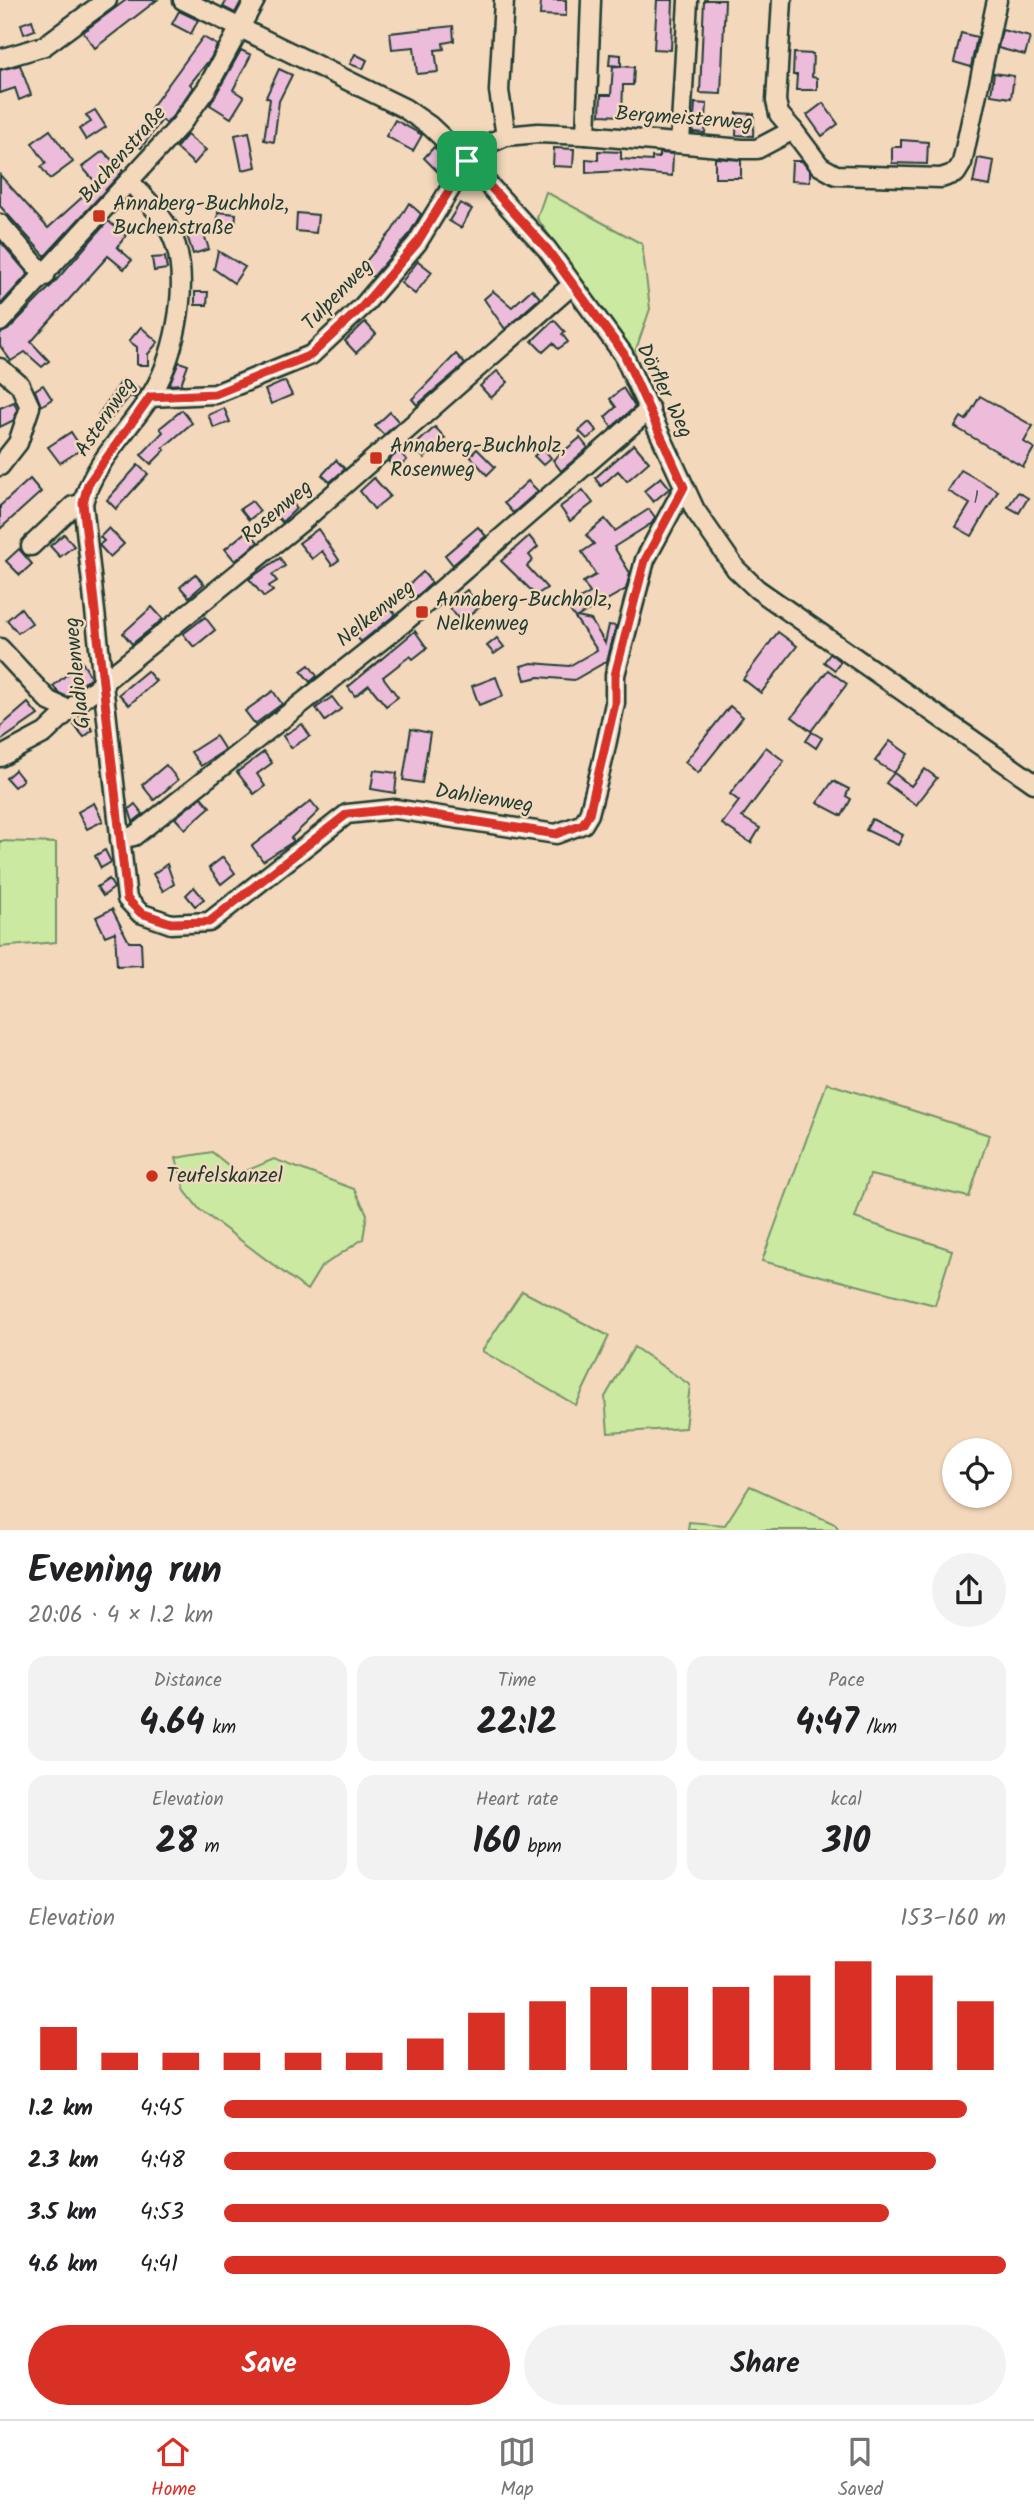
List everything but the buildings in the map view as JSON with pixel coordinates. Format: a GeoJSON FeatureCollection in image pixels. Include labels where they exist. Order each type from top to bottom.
{"type":"FeatureCollection","features":[{"type":"Feature","properties":{"kind":"street"},"geometry":{"type":"LineString","coordinates":[[0,59],[44,46],[107,0]]}},
{"type":"Feature","properties":{"kind":"street","name":"Dörfler Weg"},"geometry":{"type":"LineString","coordinates":[[183,0],[404,108],[430,126],[467,161],[547,249],[624,354],[684,487],[710,535],[736,569],[757,589],[1034,783]]}},
{"type":"Feature","properties":{"kind":"street","name":"Buchenstraße"},"geometry":{"type":"LineString","coordinates":[[0,322],[45,276],[181,124],[255,0]]}},
{"type":"Feature","properties":{"kind":"street"},"geometry":{"type":"LineString","coordinates":[[505,0],[499,91],[506,136]]}},
{"type":"Feature","properties":{"kind":"street"},"geometry":{"type":"LineString","coordinates":[[586,135],[591,0]]}},
{"type":"Feature","properties":{"kind":"street"},"geometry":{"type":"LineString","coordinates":[[680,143],[688,0]]}},
{"type":"Feature","properties":{"kind":"street"},"geometry":{"type":"LineString","coordinates":[[782,0],[776,101],[779,114],[820,166],[836,175],[941,178],[956,173],[962,163],[997,0]]}},
{"type":"Feature","properties":{"kind":"street","name":"Bergmeisterweg"},"geometry":{"type":"LineString","coordinates":[[467,161],[474,150],[506,136],[538,132],[757,149],[793,130]]}},
{"type":"Feature","properties":{"kind":"street","name":"Tulpenweg"},"geometry":{"type":"LineString","coordinates":[[150,397],[215,394],[311,355],[363,306],[417,243],[467,161]]}},
{"type":"Feature","properties":{"kind":"street","name":"Asternweg"},"geometry":{"type":"LineString","coordinates":[[31,546],[74,506],[83,503],[88,484],[150,397],[174,342],[182,276],[176,245],[160,215],[130,182]]}},
{"type":"Feature","properties":{"kind":"street"},"geometry":{"type":"LineString","coordinates":[[0,224],[45,276]]}},
{"type":"Feature","properties":{"kind":"street","name":"Rosenweg"},"geometry":{"type":"LineString","coordinates":[[0,757],[45,733],[69,710],[305,519],[572,285]]}},
{"type":"Feature","properties":{"kind":"street"},"geometry":{"type":"LineString","coordinates":[[0,368],[20,385],[30,407],[18,443],[0,466]]}},
{"type":"Feature","properties":{"kind":"street","name":"Nelkenweg"},"geometry":{"type":"LineString","coordinates":[[120,839],[134,836],[402,624],[650,410]]}},
{"type":"Feature","properties":{"kind":"street","name":"Dahlienweg"},"geometry":{"type":"LineString","coordinates":[[120,839],[127,899],[141,913],[187,925],[209,922],[222,914],[347,814],[361,810],[395,809],[556,834],[583,824],[589,814],[603,764],[615,704],[615,675],[645,560],[684,487]]}},
{"type":"Feature","properties":{"kind":"street","name":"Gladiolenweg"},"geometry":{"type":"LineString","coordinates":[[83,503],[120,839]]}},
{"type":"Feature","properties":{"kind":"street"},"geometry":{"type":"LineString","coordinates":[[0,648],[49,701],[69,710]]}},
{"type":"Feature","properties":{"kind":"green space"},"geometry":{"type":"Polygon","coordinates":[[[546,192],[642,244],[650,309],[634,355],[537,218],[546,192]]]}},
{"type":"Feature","properties":{"kind":"green space"},"geometry":{"type":"Polygon","coordinates":[[[0,841],[56,843],[56,942],[0,947],[0,841]]]}},
{"type":"Feature","properties":{"kind":"green space"},"geometry":{"type":"Polygon","coordinates":[[[827,1083],[989,1135],[969,1197],[870,1175],[855,1218],[952,1250],[935,1305],[762,1261],[827,1083]]]}},
{"type":"Feature","properties":{"kind":"green space"},"geometry":{"type":"Polygon","coordinates":[[[212,1152],[239,1174],[274,1159],[354,1189],[367,1214],[363,1239],[321,1267],[307,1290],[200,1210],[185,1191],[176,1158],[212,1152]]]}},
{"type":"Feature","properties":{"kind":"green space"},"geometry":{"type":"Polygon","coordinates":[[[522,1291],[609,1336],[576,1405],[482,1351],[522,1291]]]}},
{"type":"Feature","properties":{"kind":"green space"},"geometry":{"type":"Polygon","coordinates":[[[634,1347],[690,1385],[685,1428],[608,1433],[605,1397],[634,1347]]]}},
{"type":"Feature","properties":{"kind":"green space"},"geometry":{"type":"Polygon","coordinates":[[[750,1486],[835,1524],[839,1530],[688,1530],[689,1522],[725,1525],[750,1486]]]}},
{"type":"Feature","properties":{"kind":"place","name":"Annaberg-Buchholz, Buchenstraße"},"geometry":{"type":"Point","coordinates":[99,216]}},
{"type":"Feature","properties":{"kind":"place","name":"Annaberg-Buchholz, Rosenweg"},"geometry":{"type":"Point","coordinates":[376,458]}},
{"type":"Feature","properties":{"kind":"place","name":"Annaberg-Buchholz, Nelkenweg"},"geometry":{"type":"Point","coordinates":[422,612]}},
{"type":"Feature","properties":{"kind":"place","name":"Teufelskanzel"},"geometry":{"type":"Point","coordinates":[152,1176]}},
{"type":"Feature","properties":{"kind":"route"},"geometry":{"type":"LineString","coordinates":[[467,161],[547,249],[624,354],[684,487],[660,527],[645,560],[615,675],[615,704],[603,764],[589,814],[583,824],[556,834],[395,809],[361,810],[347,814],[209,922],[187,925],[171,923],[141,913],[127,899],[101,685],[83,503],[88,484],[150,397],[215,394],[311,355],[363,306],[417,243],[467,161]]}}]}
